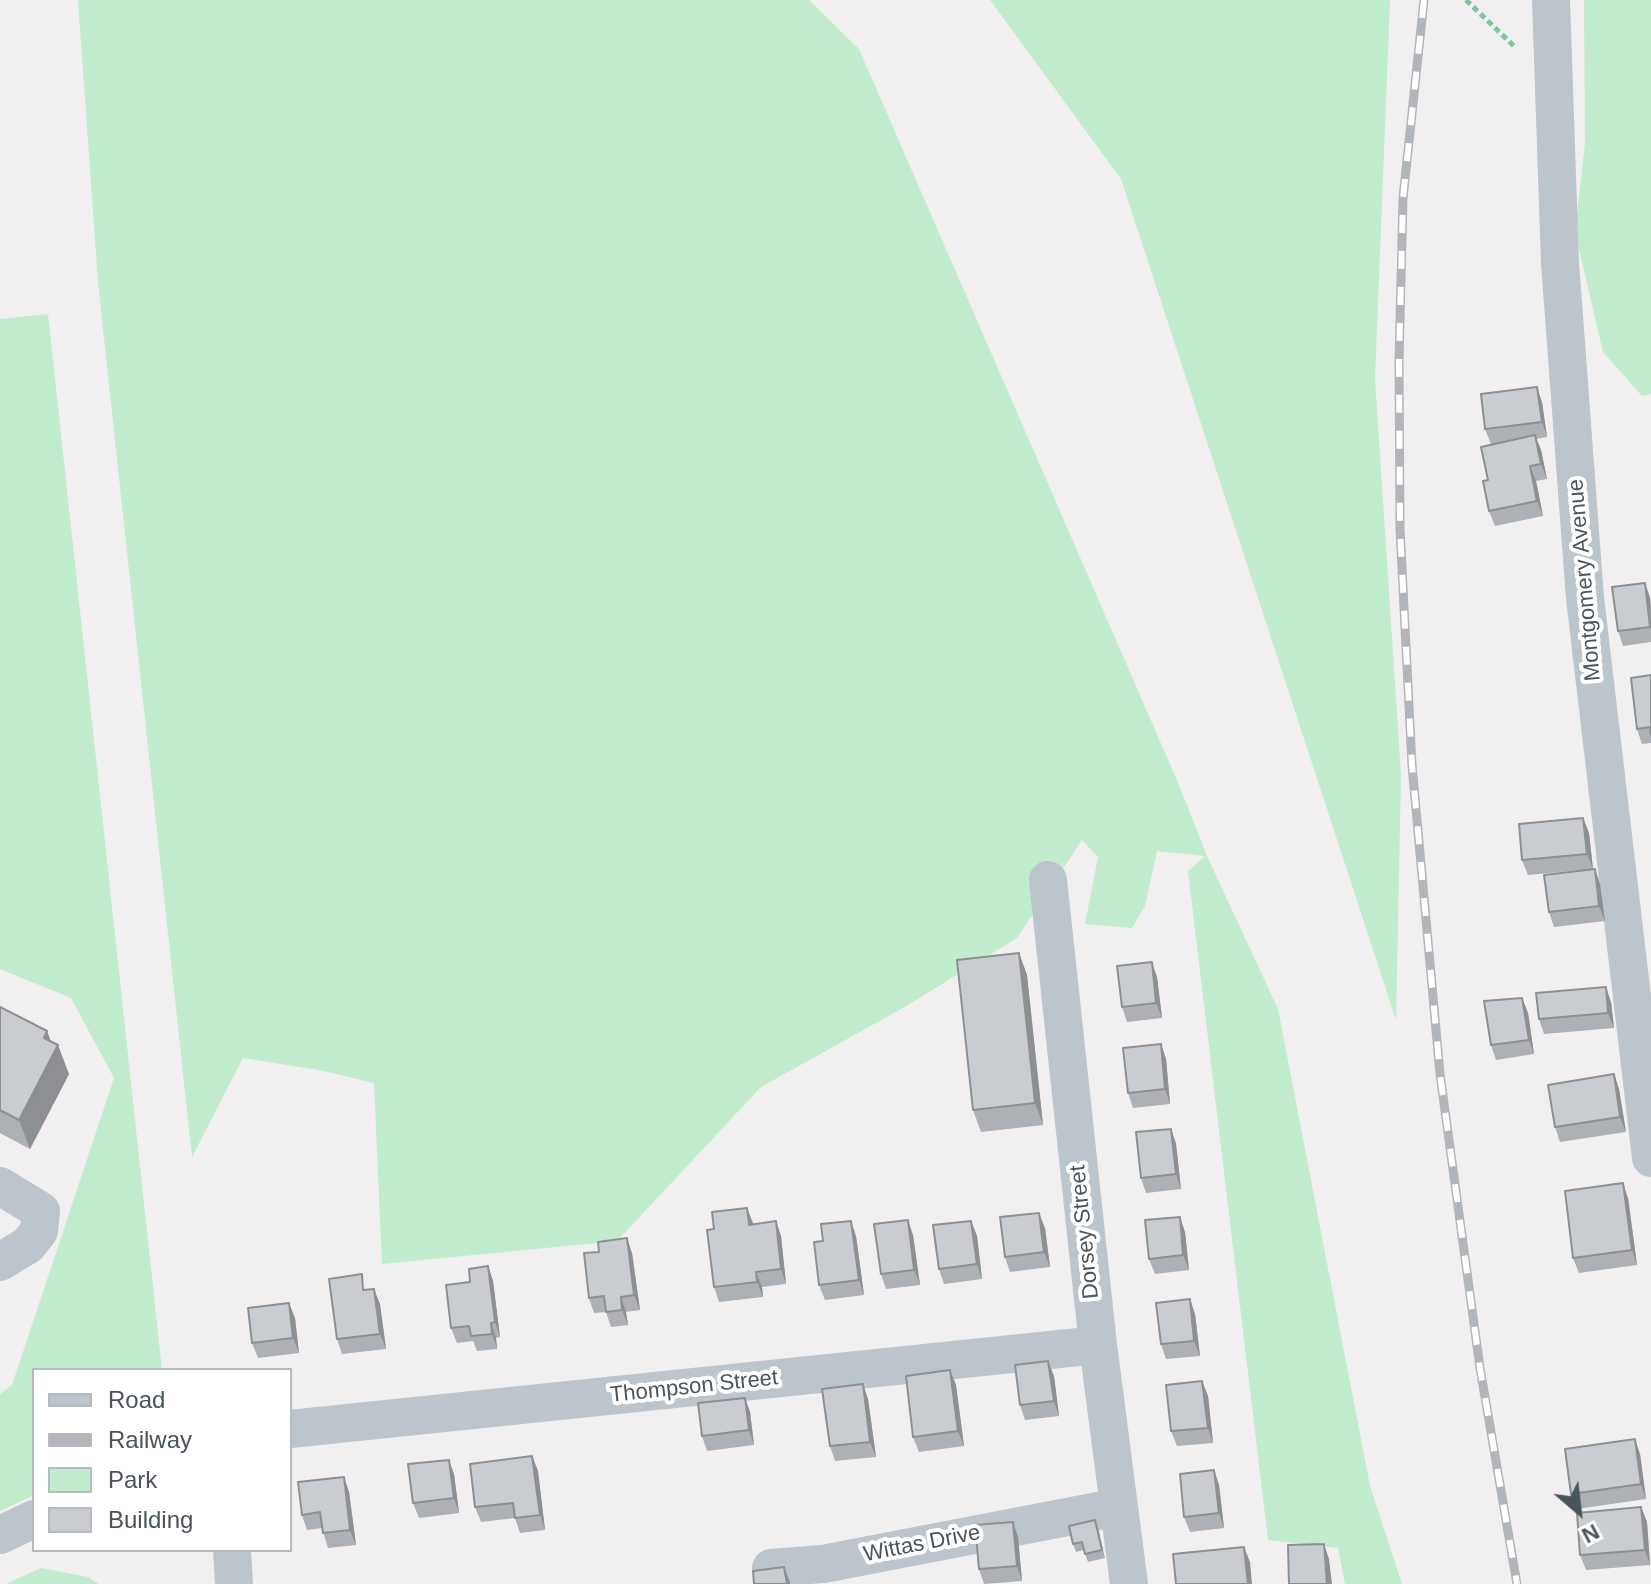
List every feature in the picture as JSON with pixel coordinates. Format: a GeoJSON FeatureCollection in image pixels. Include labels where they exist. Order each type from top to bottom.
{"type":"FeatureCollection","features":[{"type":"Feature","properties":{"kind":"street","name":"Montgomery Avenue"},"geometry":{"type":"LineString","coordinates":[[1551,0],[1560,263],[1585,598],[1651,1158]]}},
{"type":"Feature","properties":{"kind":"street","name":"Dorsey Street"},"geometry":{"type":"LineString","coordinates":[[1048,880],[1098,1345],[1129,1584]]}},
{"type":"Feature","properties":{"kind":"street"},"geometry":{"type":"LineString","coordinates":[[0,1186],[41,1211],[39,1231],[28,1245],[0,1262]]}},
{"type":"Feature","properties":{"kind":"street","name":"Thompson Street"},"geometry":{"type":"LineString","coordinates":[[292,1429],[1098,1345]]}},
{"type":"Feature","properties":{"kind":"street","name":"Wittas Drive"},"geometry":{"type":"LineString","coordinates":[[771,1568],[823,1564],[1119,1507]]}},
{"type":"Feature","properties":{"kind":"street"},"geometry":{"type":"LineString","coordinates":[[0,1535],[32,1520]]}},
{"type":"Feature","properties":{"kind":"street"},"geometry":{"type":"LineString","coordinates":[[232,1552],[234,1584]]}},
{"type":"Feature","properties":{"kind":"path"},"geometry":{"type":"LineString","coordinates":[[1466,0],[1554,86]]}},
{"type":"Feature","properties":{"kind":"green space"},"geometry":{"type":"Polygon","coordinates":[[[78,0],[809,0],[859,49],[1179,785],[1207,856],[1278,1009],[1370,1486],[1402,1584],[1345,1584],[1338,1548],[1268,1540],[1188,871],[1205,856],[1157,851],[1145,906],[1132,928],[1085,924],[1098,857],[1082,840],[1017,938],[903,1008],[761,1087],[617,1241],[382,1264],[374,1083],[319,1070],[243,1058],[192,1157],[98,282],[78,0]]]}},
{"type":"Feature","properties":{"kind":"green space"},"geometry":{"type":"Polygon","coordinates":[[[990,0],[1390,0],[1375,379],[1401,775],[1396,1020],[1121,179],[990,0]]]}},
{"type":"Feature","properties":{"kind":"green space"},"geometry":{"type":"Polygon","coordinates":[[[1584,0],[1651,0],[1651,394],[1642,396],[1603,352],[1575,232],[1585,143],[1584,0]]]}},
{"type":"Feature","properties":{"kind":"green space"},"geometry":{"type":"Polygon","coordinates":[[[48,314],[162,1368],[32,1368],[32,1496],[0,1511],[0,1394],[12,1385],[114,1078],[71,998],[0,969],[0,319],[48,314]]]}},
{"type":"Feature","properties":{"kind":"green space"},"geometry":{"type":"Polygon","coordinates":[[[41,1568],[88,1577],[99,1584],[6,1584],[41,1568]]]}},
{"type":"Feature","properties":{"kind":"building"},"geometry":{"type":"Polygon","coordinates":[[[1537,387],[1542,422],[1485,429],[1481,394],[1537,387]]]}},
{"type":"Feature","properties":{"kind":"building"},"geometry":{"type":"Polygon","coordinates":[[[1535,435],[1541,464],[1530,466],[1537,501],[1489,511],[1483,481],[1488,480],[1481,447],[1535,435]]]}},
{"type":"Feature","properties":{"kind":"building"},"geometry":{"type":"Polygon","coordinates":[[[1645,583],[1650,627],[1618,631],[1612,587],[1645,583]]]}},
{"type":"Feature","properties":{"kind":"building"},"geometry":{"type":"Polygon","coordinates":[[[1651,675],[1651,735],[1650,727],[1637,729],[1631,678],[1651,675]]]}},
{"type":"Feature","properties":{"kind":"building"},"geometry":{"type":"Polygon","coordinates":[[[1583,818],[1587,854],[1522,860],[1519,824],[1583,818]]]}},
{"type":"Feature","properties":{"kind":"building"},"geometry":{"type":"Polygon","coordinates":[[[1595,869],[1599,906],[1549,912],[1544,875],[1595,869]]]}},
{"type":"Feature","properties":{"kind":"building"},"geometry":{"type":"Polygon","coordinates":[[[1019,953],[1035,1103],[973,1110],[957,960],[1019,953]]]}},
{"type":"Feature","properties":{"kind":"building"},"geometry":{"type":"Polygon","coordinates":[[[1152,962],[1156,1003],[1122,1007],[1117,966],[1152,962]]]}},
{"type":"Feature","properties":{"kind":"building"},"geometry":{"type":"Polygon","coordinates":[[[1606,987],[1608,1013],[1539,1019],[1536,993],[1606,987]]]}},
{"type":"Feature","properties":{"kind":"building"},"geometry":{"type":"Polygon","coordinates":[[[1522,998],[1529,1040],[1491,1045],[1484,1001],[1522,998]]]}},
{"type":"Feature","properties":{"kind":"building"},"geometry":{"type":"Polygon","coordinates":[[[0,1007],[47,1031],[44,1038],[58,1045],[19,1120],[0,1110],[0,1007]]]}},
{"type":"Feature","properties":{"kind":"building"},"geometry":{"type":"Polygon","coordinates":[[[1161,1044],[1165,1089],[1128,1093],[1123,1048],[1161,1044]]]}},
{"type":"Feature","properties":{"kind":"building"},"geometry":{"type":"Polygon","coordinates":[[[1614,1074],[1620,1117],[1555,1127],[1548,1085],[1614,1074]]]}},
{"type":"Feature","properties":{"kind":"building"},"geometry":{"type":"Polygon","coordinates":[[[1171,1129],[1176,1174],[1141,1178],[1136,1132],[1171,1129]]]}},
{"type":"Feature","properties":{"kind":"building"},"geometry":{"type":"Polygon","coordinates":[[[1623,1183],[1632,1250],[1573,1258],[1565,1191],[1623,1183]]]}},
{"type":"Feature","properties":{"kind":"building"},"geometry":{"type":"Polygon","coordinates":[[[747,1208],[749,1225],[776,1221],[781,1269],[756,1272],[757,1282],[714,1287],[707,1230],[714,1229],[712,1212],[747,1208]]]}},
{"type":"Feature","properties":{"kind":"building"},"geometry":{"type":"Polygon","coordinates":[[[1039,1213],[1044,1252],[1005,1257],[1000,1217],[1039,1213]]]}},
{"type":"Feature","properties":{"kind":"building"},"geometry":{"type":"Polygon","coordinates":[[[1180,1217],[1183,1255],[1149,1259],[1145,1220],[1180,1217]]]}},
{"type":"Feature","properties":{"kind":"building"},"geometry":{"type":"Polygon","coordinates":[[[908,1220],[914,1270],[881,1274],[874,1224],[908,1220]]]}},
{"type":"Feature","properties":{"kind":"building"},"geometry":{"type":"Polygon","coordinates":[[[851,1221],[859,1280],[819,1285],[814,1242],[823,1241],[821,1224],[851,1221]]]}},
{"type":"Feature","properties":{"kind":"building"},"geometry":{"type":"Polygon","coordinates":[[[971,1221],[977,1264],[939,1269],[933,1225],[971,1221]]]}},
{"type":"Feature","properties":{"kind":"building"},"geometry":{"type":"Polygon","coordinates":[[[627,1238],[634,1295],[621,1297],[622,1310],[606,1312],[604,1296],[589,1298],[584,1253],[599,1252],[598,1242],[627,1238]]]}},
{"type":"Feature","properties":{"kind":"building"},"geometry":{"type":"Polygon","coordinates":[[[488,1266],[495,1322],[491,1323],[492,1334],[471,1336],[469,1326],[451,1328],[446,1285],[470,1282],[469,1269],[488,1266]]]}},
{"type":"Feature","properties":{"kind":"building"},"geometry":{"type":"Polygon","coordinates":[[[362,1274],[363,1290],[374,1289],[380,1334],[337,1339],[329,1279],[362,1274]]]}},
{"type":"Feature","properties":{"kind":"building"},"geometry":{"type":"Polygon","coordinates":[[[1190,1299],[1194,1341],[1161,1344],[1156,1303],[1190,1299]]]}},
{"type":"Feature","properties":{"kind":"building"},"geometry":{"type":"Polygon","coordinates":[[[289,1303],[293,1338],[252,1343],[248,1308],[289,1303]]]}},
{"type":"Feature","properties":{"kind":"building"},"geometry":{"type":"Polygon","coordinates":[[[1048,1361],[1054,1401],[1020,1405],[1015,1365],[1048,1361]]]}},
{"type":"Feature","properties":{"kind":"building"},"geometry":{"type":"Polygon","coordinates":[[[950,1370],[958,1431],[913,1437],[906,1376],[950,1370]]]}},
{"type":"Feature","properties":{"kind":"building"},"geometry":{"type":"Polygon","coordinates":[[[1202,1381],[1208,1428],[1171,1431],[1166,1385],[1202,1381]]]}},
{"type":"Feature","properties":{"kind":"building"},"geometry":{"type":"Polygon","coordinates":[[[863,1384],[870,1442],[830,1446],[822,1389],[863,1384]]]}},
{"type":"Feature","properties":{"kind":"building"},"geometry":{"type":"Polygon","coordinates":[[[745,1398],[749,1430],[702,1436],[698,1403],[745,1398]]]}},
{"type":"Feature","properties":{"kind":"building"},"geometry":{"type":"Polygon","coordinates":[[[1635,1439],[1641,1484],[1571,1494],[1565,1449],[1635,1439]]]}},
{"type":"Feature","properties":{"kind":"building"},"geometry":{"type":"Polygon","coordinates":[[[532,1456],[540,1515],[515,1518],[513,1503],[475,1507],[470,1464],[532,1456]]]}},
{"type":"Feature","properties":{"kind":"building"},"geometry":{"type":"Polygon","coordinates":[[[449,1460],[454,1498],[413,1503],[408,1464],[449,1460]]]}},
{"type":"Feature","properties":{"kind":"building"},"geometry":{"type":"Polygon","coordinates":[[[1214,1470],[1219,1513],[1184,1517],[1180,1474],[1214,1470]]]}},
{"type":"Feature","properties":{"kind":"building"},"geometry":{"type":"Polygon","coordinates":[[[344,1477],[350,1530],[323,1533],[320,1512],[302,1515],[298,1482],[344,1477]]]}},
{"type":"Feature","properties":{"kind":"building"},"geometry":{"type":"Polygon","coordinates":[[[1641,1507],[1645,1550],[1580,1555],[1577,1513],[1641,1507]]]}},
{"type":"Feature","properties":{"kind":"building"},"geometry":{"type":"Polygon","coordinates":[[[1095,1520],[1102,1550],[1085,1554],[1082,1542],[1073,1544],[1069,1526],[1095,1520]]]}},
{"type":"Feature","properties":{"kind":"building"},"geometry":{"type":"Polygon","coordinates":[[[1013,1522],[1017,1566],[979,1569],[975,1525],[1013,1522]]]}},
{"type":"Feature","properties":{"kind":"building"},"geometry":{"type":"Polygon","coordinates":[[[1324,1544],[1327,1584],[1289,1584],[1288,1545],[1324,1544]]]}},
{"type":"Feature","properties":{"kind":"building"},"geometry":{"type":"Polygon","coordinates":[[[1244,1547],[1248,1584],[1176,1584],[1173,1554],[1244,1547]]]}},
{"type":"Feature","properties":{"kind":"building"},"geometry":{"type":"Polygon","coordinates":[[[784,1567],[787,1584],[754,1584],[753,1571],[784,1567]]]}},
{"type":"Feature","properties":{"kind":"railway"},"geometry":{"type":"LineString","coordinates":[[1424,0],[1403,198],[1399,361],[1400,529],[1412,765],[1440,1074],[1480,1368],[1517,1584]]}}]}
